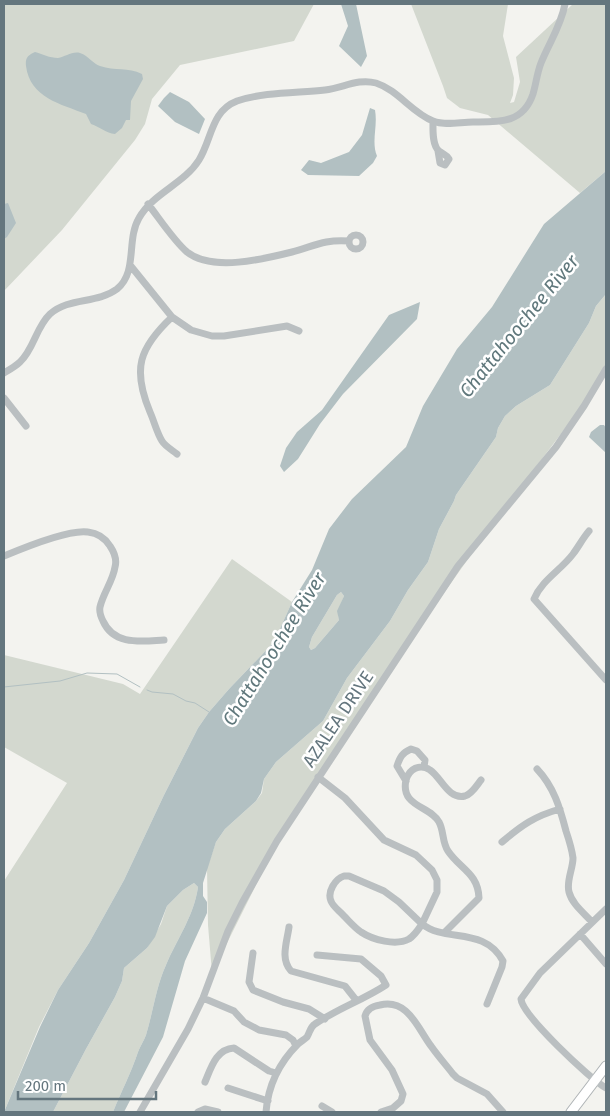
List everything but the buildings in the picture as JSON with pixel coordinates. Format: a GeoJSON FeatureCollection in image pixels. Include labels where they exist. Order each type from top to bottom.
{"type":"FeatureCollection","features":[{"type":"Feature","properties":{"kind":"main road"},"geometry":{"type":"LineString","coordinates":[[571,1112],[606,1066]]}},
{"type":"Feature","properties":{"kind":"street"},"geometry":{"type":"LineString","coordinates":[[4,373],[20,362],[31,346],[42,323],[53,311],[68,303],[101,296],[117,289],[124,282],[130,265],[134,230],[138,220],[148,204],[193,168],[204,152],[214,124],[221,112],[240,100],[285,93],[326,90],[355,82],[368,81],[386,88],[433,122],[503,122],[521,112],[532,97],[541,64],[558,29],[565,4]]}},
{"type":"Feature","properties":{"kind":"street"},"geometry":{"type":"LineString","coordinates":[[433,122],[433,136],[438,150]]}},
{"type":"Feature","properties":{"kind":"street"},"geometry":{"type":"LineString","coordinates":[[148,204],[186,251],[210,262],[272,257],[324,241],[349,241]]}},
{"type":"Feature","properties":{"kind":"street"},"geometry":{"type":"LineString","coordinates":[[130,265],[172,317],[191,330],[212,336],[224,336],[287,326],[299,331]]}},
{"type":"Feature","properties":{"kind":"street"},"geometry":{"type":"LineString","coordinates":[[172,317],[158,330],[146,348],[141,364],[140,383],[143,396],[162,441],[176,454]]}},
{"type":"Feature","properties":{"kind":"street","name":"AZALEA DRIVE"},"geometry":{"type":"LineString","coordinates":[[140,1112],[188,1029],[203,998],[228,931],[276,841],[458,566],[556,447],[582,411],[606,369]]}},
{"type":"Feature","properties":{"kind":"street"},"geometry":{"type":"LineString","coordinates":[[4,398],[26,426]]}},
{"type":"Feature","properties":{"kind":"street"},"geometry":{"type":"LineString","coordinates":[[589,531],[573,554],[544,583],[534,599],[606,680]]}},
{"type":"Feature","properties":{"kind":"street"},"geometry":{"type":"LineString","coordinates":[[4,556],[30,545],[76,532],[89,532],[100,536],[111,547],[116,561],[114,574],[100,608],[100,616],[104,624],[114,634],[126,640],[164,640]]}},
{"type":"Feature","properties":{"kind":"street"},"geometry":{"type":"LineString","coordinates":[[424,767],[425,760],[417,751],[411,749],[400,757],[397,766],[406,781],[407,794],[412,801],[439,822],[442,837],[448,851],[479,887],[479,898],[444,933]]}},
{"type":"Feature","properties":{"kind":"street"},"geometry":{"type":"LineString","coordinates":[[406,781],[412,770],[424,767],[430,770],[449,791],[458,796],[465,796],[481,780]]}},
{"type":"Feature","properties":{"kind":"street"},"geometry":{"type":"LineString","coordinates":[[537,769],[550,786],[560,809],[573,856],[568,883],[569,892],[573,901],[592,922]]}},
{"type":"Feature","properties":{"kind":"street"},"geometry":{"type":"LineString","coordinates":[[318,777],[345,798],[384,840],[416,856],[432,870],[437,880],[437,892],[422,924],[415,934],[402,942],[373,938],[362,933],[333,904],[330,899],[330,893],[340,878],[349,876],[373,885],[392,896],[422,924],[430,931],[474,938],[500,954],[504,961],[486,1004]]}},
{"type":"Feature","properties":{"kind":"street"},"geometry":{"type":"LineString","coordinates":[[502,842],[530,820],[560,809]]}},
{"type":"Feature","properties":{"kind":"street"},"geometry":{"type":"LineString","coordinates":[[606,909],[540,973],[523,995],[521,1004],[557,1045],[595,1081],[606,1088]]}},
{"type":"Feature","properties":{"kind":"street"},"geometry":{"type":"LineString","coordinates":[[289,927],[284,959],[286,966],[291,971],[345,986],[356,1000]]}},
{"type":"Feature","properties":{"kind":"street"},"geometry":{"type":"LineString","coordinates":[[581,933],[606,964]]}},
{"type":"Feature","properties":{"kind":"street"},"geometry":{"type":"LineString","coordinates":[[253,953],[249,982],[253,990],[283,1002],[309,1008],[325,1019]]}},
{"type":"Feature","properties":{"kind":"street"},"geometry":{"type":"LineString","coordinates":[[265,1112],[276,1073],[296,1046],[306,1038],[312,1026],[386,985],[381,976],[361,958],[317,955]]}},
{"type":"Feature","properties":{"kind":"street"},"geometry":{"type":"LineString","coordinates":[[203,998],[234,1011],[244,1022],[259,1030],[286,1035],[293,1040],[296,1046]]}},
{"type":"Feature","properties":{"kind":"street"},"geometry":{"type":"LineString","coordinates":[[382,1112],[402,1102],[404,1094],[392,1070],[370,1040],[365,1016],[366,1012],[371,1008],[387,1004],[398,1006],[408,1013],[417,1022],[429,1044],[453,1074],[487,1094],[503,1112]]}},
{"type":"Feature","properties":{"kind":"street"},"geometry":{"type":"LineString","coordinates":[[205,1082],[213,1062],[228,1048],[234,1048],[269,1071],[276,1073]]}},
{"type":"Feature","properties":{"kind":"street"},"geometry":{"type":"LineString","coordinates":[[228,1088],[268,1100]]}},
{"type":"Feature","properties":{"kind":"street"},"geometry":{"type":"LineString","coordinates":[[322,1106],[332,1112]]}},
{"type":"Feature","properties":{"kind":"street"},"geometry":{"type":"LineString","coordinates":[[198,1112],[205,1108],[218,1112]]}},
{"type":"Feature","properties":{"kind":"shaded area"},"geometry":{"type":"Polygon","coordinates":[[[4,4],[314,4],[294,41],[180,65],[152,99],[145,124],[135,140],[62,230],[4,291],[4,4]]]}},
{"type":"Feature","properties":{"kind":"shaded area"},"geometry":{"type":"Polygon","coordinates":[[[411,4],[508,4],[503,36],[514,78],[513,95],[510,103],[514,102],[520,82],[516,57],[573,4],[606,4],[606,171],[580,193],[488,115],[460,108],[447,98],[411,4]]]}},
{"type":"Feature","properties":{"kind":"shaded area"},"geometry":{"type":"Polygon","coordinates":[[[606,294],[606,364],[579,410],[495,521],[429,614],[271,855],[212,973],[208,925],[207,868],[216,842],[225,829],[256,801],[262,793],[264,779],[276,762],[323,721],[347,678],[390,621],[408,590],[428,562],[439,529],[456,495],[496,437],[498,428],[505,416],[516,406],[550,385],[589,323],[596,306],[606,294]]]}},
{"type":"Feature","properties":{"kind":"shaded area"},"geometry":{"type":"Polygon","coordinates":[[[232,559],[292,602],[274,642],[229,689],[198,728],[124,880],[89,943],[58,990],[39,1027],[4,1112],[4,881],[67,783],[4,747],[4,655],[123,684],[140,694],[232,559]]]}},
{"type":"Feature","properties":{"kind":"shaded area"},"geometry":{"type":"Polygon","coordinates":[[[341,592],[344,596],[338,611],[339,620],[315,648],[311,650],[309,647],[312,637],[337,595],[341,592]]]}},
{"type":"Feature","properties":{"kind":"shaded area"},"geometry":{"type":"Polygon","coordinates":[[[194,883],[198,887],[193,908],[170,955],[157,991],[146,1035],[113,1112],[53,1112],[115,997],[122,981],[124,968],[147,948],[161,924],[167,906],[183,890],[194,883]]]}},
{"type":"Feature","properties":{"kind":"water"},"geometry":{"type":"Polygon","coordinates":[[[341,4],[356,4],[367,56],[361,67],[339,46],[348,26],[341,4]]]}},
{"type":"Feature","properties":{"kind":"water"},"geometry":{"type":"Polygon","coordinates":[[[35,52],[58,58],[80,53],[100,66],[132,70],[142,74],[143,79],[131,101],[130,120],[126,120],[122,128],[115,134],[91,124],[86,114],[57,103],[40,93],[29,77],[26,66],[28,57],[35,52]]]}},
{"type":"Feature","properties":{"kind":"water"},"geometry":{"type":"Polygon","coordinates":[[[170,92],[189,102],[205,119],[199,134],[175,122],[158,106],[170,92]]]}},
{"type":"Feature","properties":{"kind":"water"},"geometry":{"type":"Polygon","coordinates":[[[370,108],[375,110],[375,150],[377,156],[373,163],[359,176],[308,175],[301,170],[309,160],[321,163],[349,152],[362,135],[370,108]]]}},
{"type":"Feature","properties":{"kind":"water","name":"Chattahoochee River"},"geometry":{"type":"Polygon","coordinates":[[[606,171],[606,294],[596,306],[589,323],[550,385],[516,406],[505,416],[498,428],[496,437],[456,495],[439,529],[428,562],[408,590],[390,621],[347,678],[323,721],[276,762],[264,779],[261,793],[256,801],[225,829],[216,842],[203,883],[203,896],[207,902],[207,913],[185,961],[163,1037],[124,1112],[113,1112],[146,1035],[157,991],[170,955],[193,908],[198,887],[194,883],[183,890],[167,906],[155,937],[147,948],[124,968],[122,981],[115,997],[53,1112],[4,1112],[58,990],[89,943],[124,880],[198,728],[229,689],[274,642],[292,602],[312,570],[329,529],[352,499],[406,447],[423,406],[457,349],[492,307],[544,224],[606,171]],[[341,592],[337,595],[312,637],[309,647],[311,650],[315,648],[339,620],[337,611],[344,596],[341,592]]]}},
{"type":"Feature","properties":{"kind":"water"},"geometry":{"type":"Polygon","coordinates":[[[8,203],[16,223],[4,239],[4,204],[8,203]]]}},
{"type":"Feature","properties":{"kind":"water"},"geometry":{"type":"Polygon","coordinates":[[[420,302],[417,319],[343,394],[320,424],[298,459],[284,472],[280,466],[286,448],[297,432],[322,410],[389,315],[420,302]]]}},
{"type":"Feature","properties":{"kind":"water"},"geometry":{"type":"Polygon","coordinates":[[[600,425],[604,425],[606,428],[606,453],[589,437],[591,432],[600,425]]]}},
{"type":"Feature","properties":{"kind":"waterway"},"geometry":{"type":"LineString","coordinates":[[4,687],[60,681],[87,673],[117,674],[140,687]]}},
{"type":"Feature","properties":{"kind":"waterway"},"geometry":{"type":"LineString","coordinates":[[147,690],[173,694],[186,701],[195,703],[209,712]]}}]}
